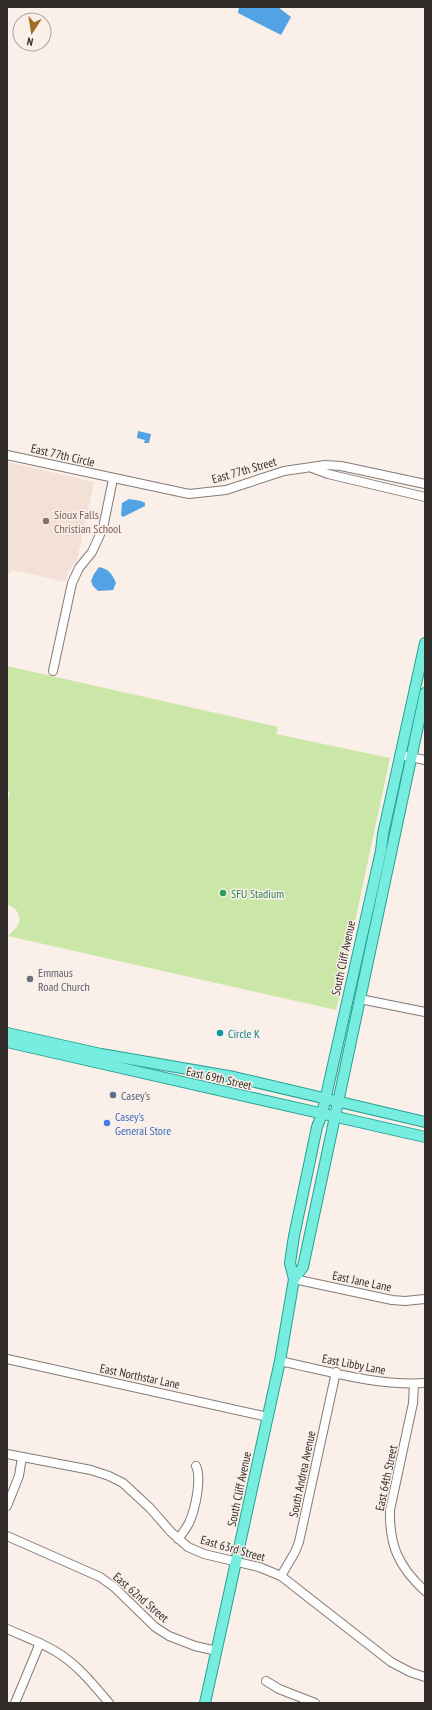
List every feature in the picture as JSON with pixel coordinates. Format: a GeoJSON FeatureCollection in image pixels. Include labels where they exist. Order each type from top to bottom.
{"type":"FeatureCollection","features":[{"type":"Feature","properties":{"kind":"main road","name":"South Cliff Avenue"},"geometry":{"type":"LineString","coordinates":[[294,1279],[303,1267],[360,998],[406,756],[425,643]]}},
{"type":"Feature","properties":{"kind":"main road","name":"South Cliff Avenue"},"geometry":{"type":"LineString","coordinates":[[205,1703],[280,1361],[294,1279],[290,1263],[294,1236],[317,1127],[322,1114],[381,851],[383,834],[425,693]]}},
{"type":"Feature","properties":{"kind":"main road","name":"East 69th Street"},"geometry":{"type":"LineString","coordinates":[[7,1033],[101,1054],[234,1077],[425,1122]]}},
{"type":"Feature","properties":{"kind":"main road","name":"East 69th Street"},"geometry":{"type":"LineString","coordinates":[[7,1042],[425,1137]]}},
{"type":"Feature","properties":{"kind":"street","name":"East 77th Circle"},"geometry":{"type":"LineString","coordinates":[[7,454],[113,478]]}},
{"type":"Feature","properties":{"kind":"street","name":"East 77th Street"},"geometry":{"type":"LineString","coordinates":[[113,478],[189,494],[226,490],[284,471],[325,465],[341,466],[425,484]]}},
{"type":"Feature","properties":{"kind":"street","name":"East 77th Street"},"geometry":{"type":"LineString","coordinates":[[311,468],[328,474],[425,497]]}},
{"type":"Feature","properties":{"kind":"street"},"geometry":{"type":"LineString","coordinates":[[53,671],[72,583],[79,568],[92,552],[103,528],[113,478]]}},
{"type":"Feature","properties":{"kind":"street"},"geometry":{"type":"LineString","coordinates":[[406,756],[425,760]]}},
{"type":"Feature","properties":{"kind":"street"},"geometry":{"type":"LineString","coordinates":[[360,998],[425,1012]]}},
{"type":"Feature","properties":{"kind":"street","name":"East Jane Lane"},"geometry":{"type":"LineString","coordinates":[[294,1279],[392,1300],[405,1301],[425,1299]]}},
{"type":"Feature","properties":{"kind":"street","name":"East Northstar Lane"},"geometry":{"type":"LineString","coordinates":[[7,1359],[268,1416]]}},
{"type":"Feature","properties":{"kind":"street","name":"East Libby Lane"},"geometry":{"type":"LineString","coordinates":[[280,1361],[380,1381],[414,1384],[425,1383]]}},
{"type":"Feature","properties":{"kind":"street","name":"South Andrea Avenue"},"geometry":{"type":"LineString","coordinates":[[281,1576],[296,1552],[299,1542],[336,1372]]}},
{"type":"Feature","properties":{"kind":"street","name":"East 64th Street"},"geometry":{"type":"LineString","coordinates":[[414,1384],[413,1404],[390,1510],[389,1528],[400,1561],[411,1578],[425,1591]]}},
{"type":"Feature","properties":{"kind":"street","name":"East 63rd Street"},"geometry":{"type":"LineString","coordinates":[[7,1454],[91,1470],[109,1476],[123,1484],[150,1508],[178,1539],[188,1547],[204,1554],[259,1567],[281,1576],[391,1662],[410,1672],[425,1677]]}},
{"type":"Feature","properties":{"kind":"street"},"geometry":{"type":"LineString","coordinates":[[7,1506],[19,1476],[22,1457]]}},
{"type":"Feature","properties":{"kind":"street"},"geometry":{"type":"LineString","coordinates":[[178,1539],[186,1529],[192,1513],[199,1480],[199,1472],[196,1466]]}},
{"type":"Feature","properties":{"kind":"street","name":"East 62nd Street"},"geometry":{"type":"LineString","coordinates":[[7,1536],[100,1577],[114,1587],[155,1627],[169,1636],[195,1646],[217,1651]]}},
{"type":"Feature","properties":{"kind":"street"},"geometry":{"type":"LineString","coordinates":[[7,1629],[55,1651],[74,1665],[109,1703]]}},
{"type":"Feature","properties":{"kind":"street"},"geometry":{"type":"LineString","coordinates":[[15,1703],[40,1643]]}},
{"type":"Feature","properties":{"kind":"street"},"geometry":{"type":"LineString","coordinates":[[266,1681],[286,1692],[315,1703]]}},
{"type":"Feature","properties":{"kind":"shaded area","name":"Sioux Falls Christian School"},"geometry":{"type":"Polygon","coordinates":[[[7,462],[94,482],[77,560],[68,572],[65,582],[13,570],[7,575],[7,462]]]}},
{"type":"Feature","properties":{"kind":"green space"},"geometry":{"type":"Polygon","coordinates":[[[7,666],[278,727],[276,734],[390,758],[336,1010],[8,936],[17,927],[20,919],[16,910],[7,905],[7,805],[10,792],[7,791],[7,666]]]}},
{"type":"Feature","properties":{"kind":"water"},"geometry":{"type":"Polygon","coordinates":[[[239,7],[278,7],[291,17],[281,35],[238,13],[239,7]]]}},
{"type":"Feature","properties":{"kind":"water"},"geometry":{"type":"Polygon","coordinates":[[[138,431],[151,434],[149,443],[144,443],[145,440],[137,438],[138,431]]]}},
{"type":"Feature","properties":{"kind":"water"},"geometry":{"type":"Polygon","coordinates":[[[129,499],[141,501],[145,503],[145,506],[123,517],[121,515],[122,503],[129,499]]]}},
{"type":"Feature","properties":{"kind":"water"},"geometry":{"type":"Polygon","coordinates":[[[99,567],[110,572],[116,583],[113,590],[98,591],[93,586],[91,581],[99,567]]]}},
{"type":"Feature","properties":{"kind":"place","name":"Sioux Falls Christian School"},"geometry":{"type":"Point","coordinates":[46,521]}},
{"type":"Feature","properties":{"kind":"place","name":"SFU Stadium"},"geometry":{"type":"Point","coordinates":[223,893]}},
{"type":"Feature","properties":{"kind":"place","name":"Emmaus Road Church"},"geometry":{"type":"Point","coordinates":[30,979]}},
{"type":"Feature","properties":{"kind":"place","name":"Circle K"},"geometry":{"type":"Point","coordinates":[220,1033]}},
{"type":"Feature","properties":{"kind":"place","name":"Casey's"},"geometry":{"type":"Point","coordinates":[113,1095]}},
{"type":"Feature","properties":{"kind":"place","name":"Casey's General Store"},"geometry":{"type":"Point","coordinates":[107,1123]}}]}
